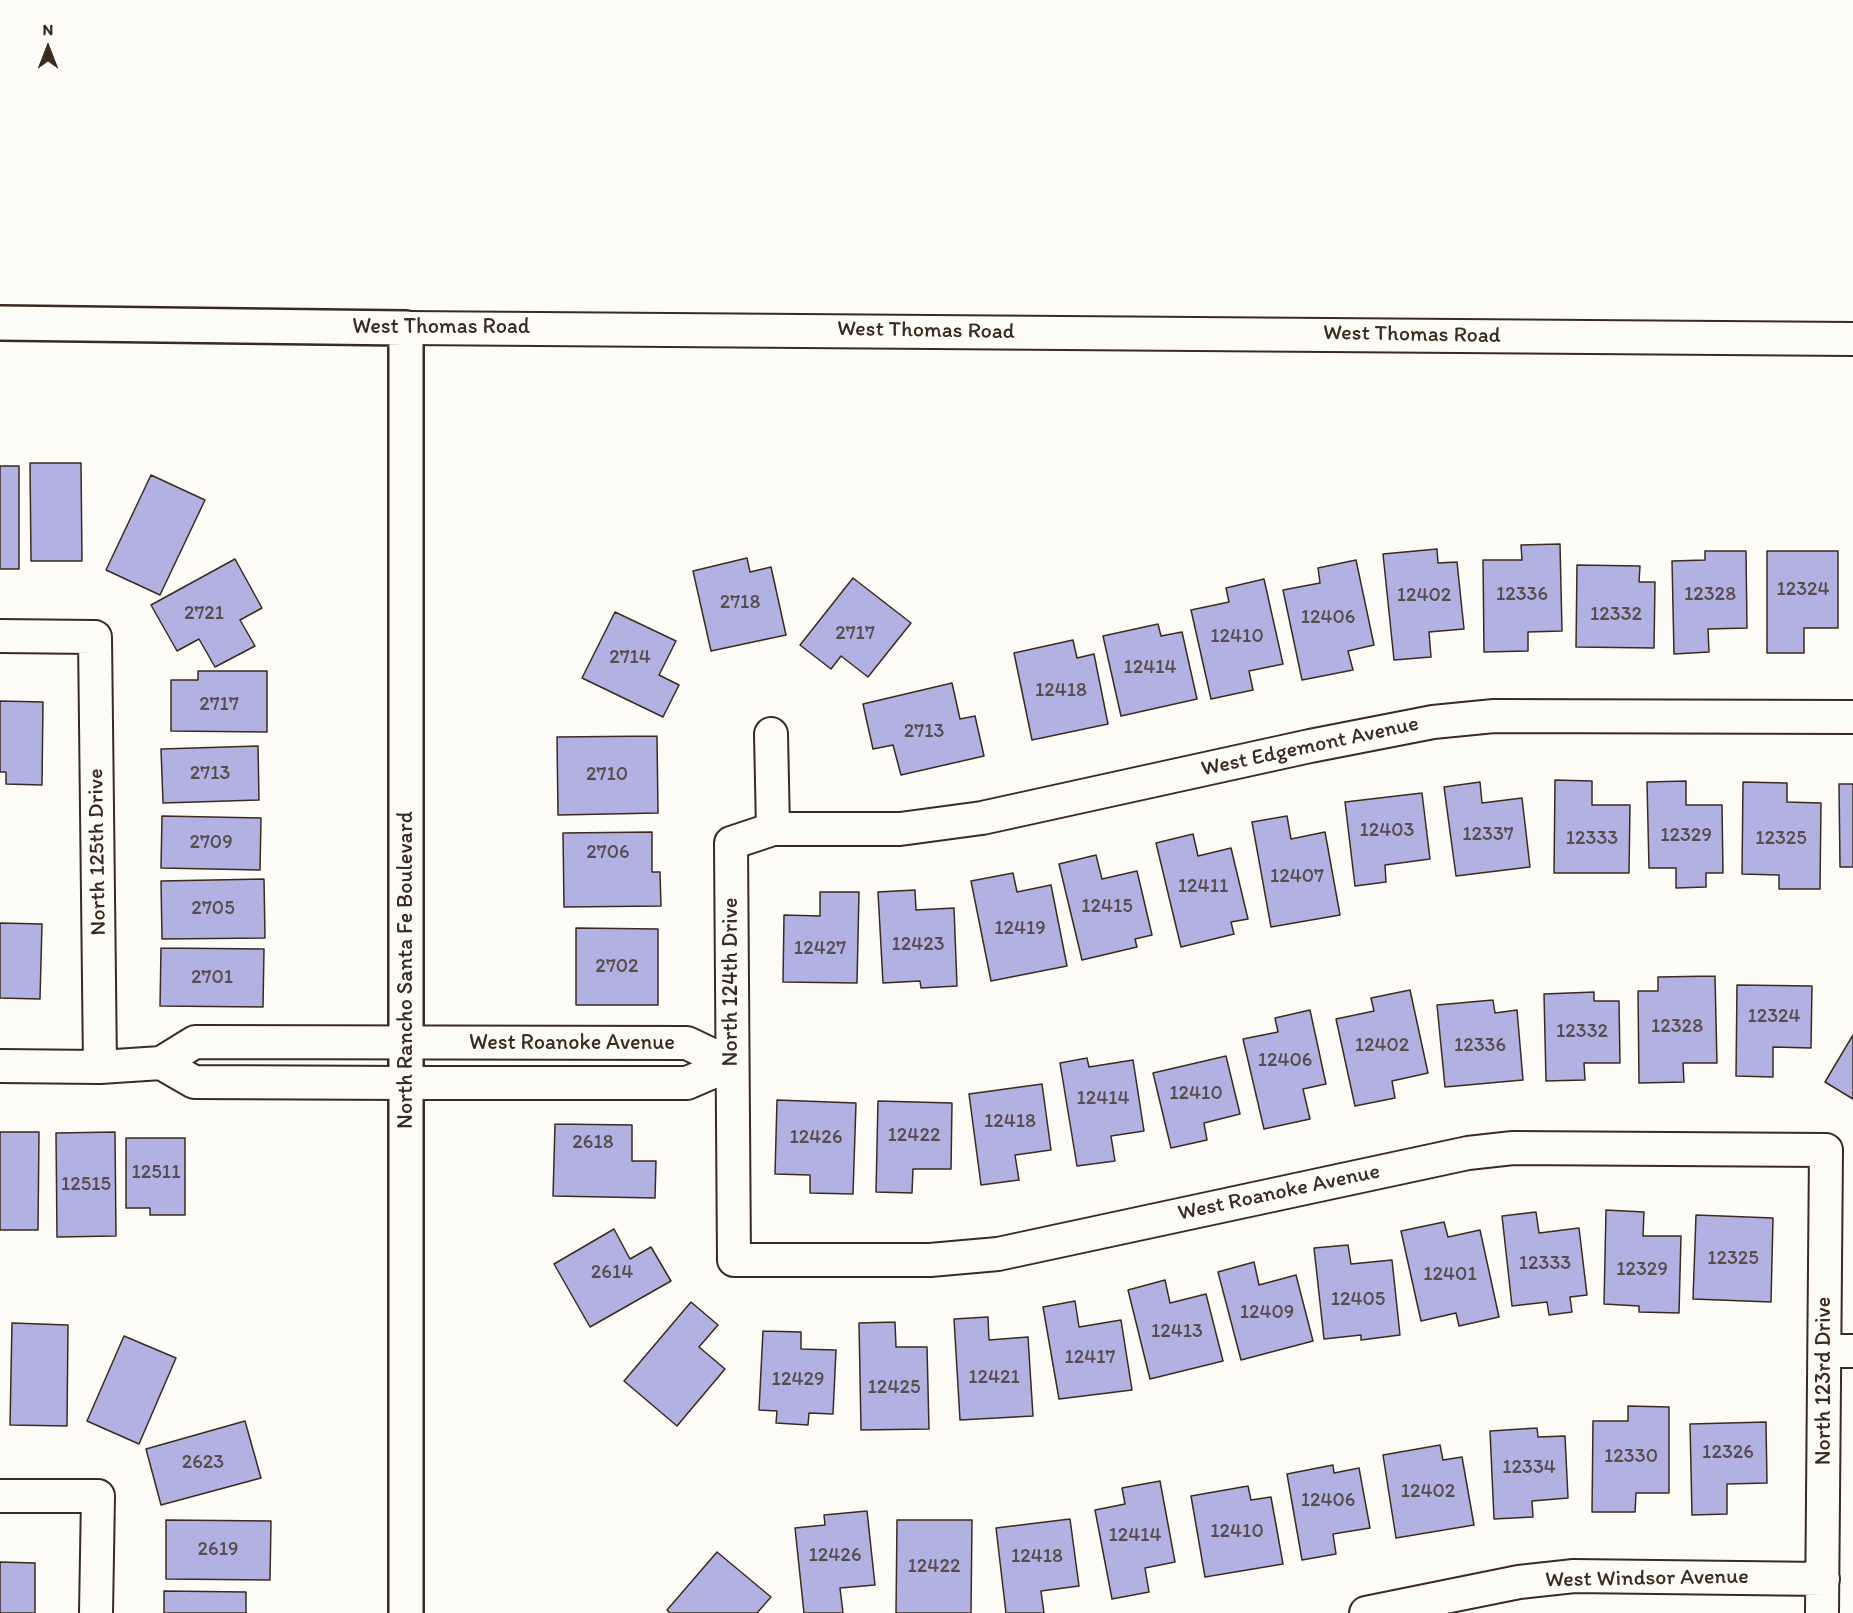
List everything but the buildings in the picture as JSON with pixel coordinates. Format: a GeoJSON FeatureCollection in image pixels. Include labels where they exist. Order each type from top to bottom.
{"type":"FeatureCollection","features":[{"type":"Feature","properties":{"kind":"street","name":"West Thomas Road"},"geometry":{"type":"LineString","coordinates":[[0,323],[1853,339]]}},
{"type":"Feature","properties":{"kind":"street","name":"North Rancho Santa Fe Boulevard"},"geometry":{"type":"LineString","coordinates":[[406,327],[406,1613]]}},
{"type":"Feature","properties":{"kind":"street","name":"North 125th Drive"},"geometry":{"type":"LineString","coordinates":[[0,636],[95,637],[100,1067]]}},
{"type":"Feature","properties":{"kind":"street","name":"West Edgemont Avenue"},"geometry":{"type":"LineString","coordinates":[[773,829],[900,829],[982,819],[1310,746],[1433,722],[1494,716],[1853,717]]}},
{"type":"Feature","properties":{"kind":"street"},"geometry":{"type":"LineString","coordinates":[[771,734],[773,829]]}},
{"type":"Feature","properties":{"kind":"street","name":"North 124th Drive"},"geometry":{"type":"LineString","coordinates":[[734,1260],[731,843],[773,829]]}},
{"type":"Feature","properties":{"kind":"street","name":"West Roanoke Avenue"},"geometry":{"type":"LineString","coordinates":[[0,1066],[100,1067],[160,1063],[195,1042],[687,1043],[731,1064]]}},
{"type":"Feature","properties":{"kind":"street","name":"West Roanoke Avenue"},"geometry":{"type":"LineString","coordinates":[[160,1063],[194,1082],[406,1083],[687,1083],[731,1064]]}},
{"type":"Feature","properties":{"kind":"street","name":"West Roanoke Avenue"},"geometry":{"type":"LineString","coordinates":[[734,1260],[930,1260],[998,1254],[1479,1152],[1513,1148],[1826,1149]]}},
{"type":"Feature","properties":{"kind":"street","name":"North 123rd Drive"},"geometry":{"type":"LineString","coordinates":[[1822,1613],[1839,1351],[1826,1149]]}},
{"type":"Feature","properties":{"kind":"street"},"geometry":{"type":"LineString","coordinates":[[0,1496],[98,1496],[96,1613]]}},
{"type":"Feature","properties":{"kind":"street","name":"West Windsor Avenue"},"geometry":{"type":"LineString","coordinates":[[1366,1613],[1520,1582],[1574,1576],[1823,1579]]}}]}
